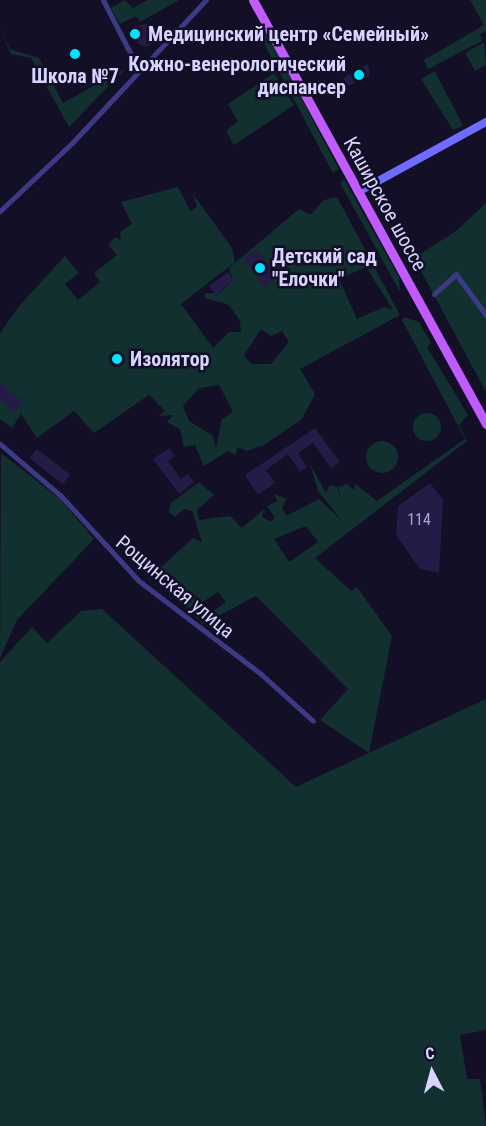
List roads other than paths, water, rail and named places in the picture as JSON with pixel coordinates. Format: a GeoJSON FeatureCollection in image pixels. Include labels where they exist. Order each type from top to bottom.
{"type":"FeatureCollection","features":[{"type":"Feature","properties":{"kind":"main road","name":"Каширское шоссе"},"geometry":{"type":"LineString","coordinates":[[253,0],[486,414]]}},
{"type":"Feature","properties":{"kind":"main road","name":"Каширское шоссе"},"geometry":{"type":"LineString","coordinates":[[259,0],[486,424]]}},
{"type":"Feature","properties":{"kind":"street"},"geometry":{"type":"LineString","coordinates":[[103,0],[139,70]]}},
{"type":"Feature","properties":{"kind":"street"},"geometry":{"type":"LineString","coordinates":[[0,211],[206,0]]}},
{"type":"Feature","properties":{"kind":"street"},"geometry":{"type":"LineString","coordinates":[[360,191],[486,122]]}},
{"type":"Feature","properties":{"kind":"street"},"geometry":{"type":"LineString","coordinates":[[434,294],[456,274],[486,315]]}},
{"type":"Feature","properties":{"kind":"street","name":"Рощинская улица"},"geometry":{"type":"LineString","coordinates":[[0,444],[61,496],[139,581],[261,674],[313,721]]}},
{"type":"Feature","properties":{"kind":"place","name":"Медицинский центр «Семейный»"},"geometry":{"type":"Point","coordinates":[135,34]}},
{"type":"Feature","properties":{"kind":"place","name":"Школа №7"},"geometry":{"type":"Point","coordinates":[75,54]}},
{"type":"Feature","properties":{"kind":"place","name":"Кожно-венерологический диспансер"},"geometry":{"type":"Point","coordinates":[359,75]}},
{"type":"Feature","properties":{"kind":"place","name":"Детский сад \"Елочки\""},"geometry":{"type":"Point","coordinates":[260,268]}},
{"type":"Feature","properties":{"kind":"place","name":"Изолятор"},"geometry":{"type":"Point","coordinates":[117,359]}}]}
